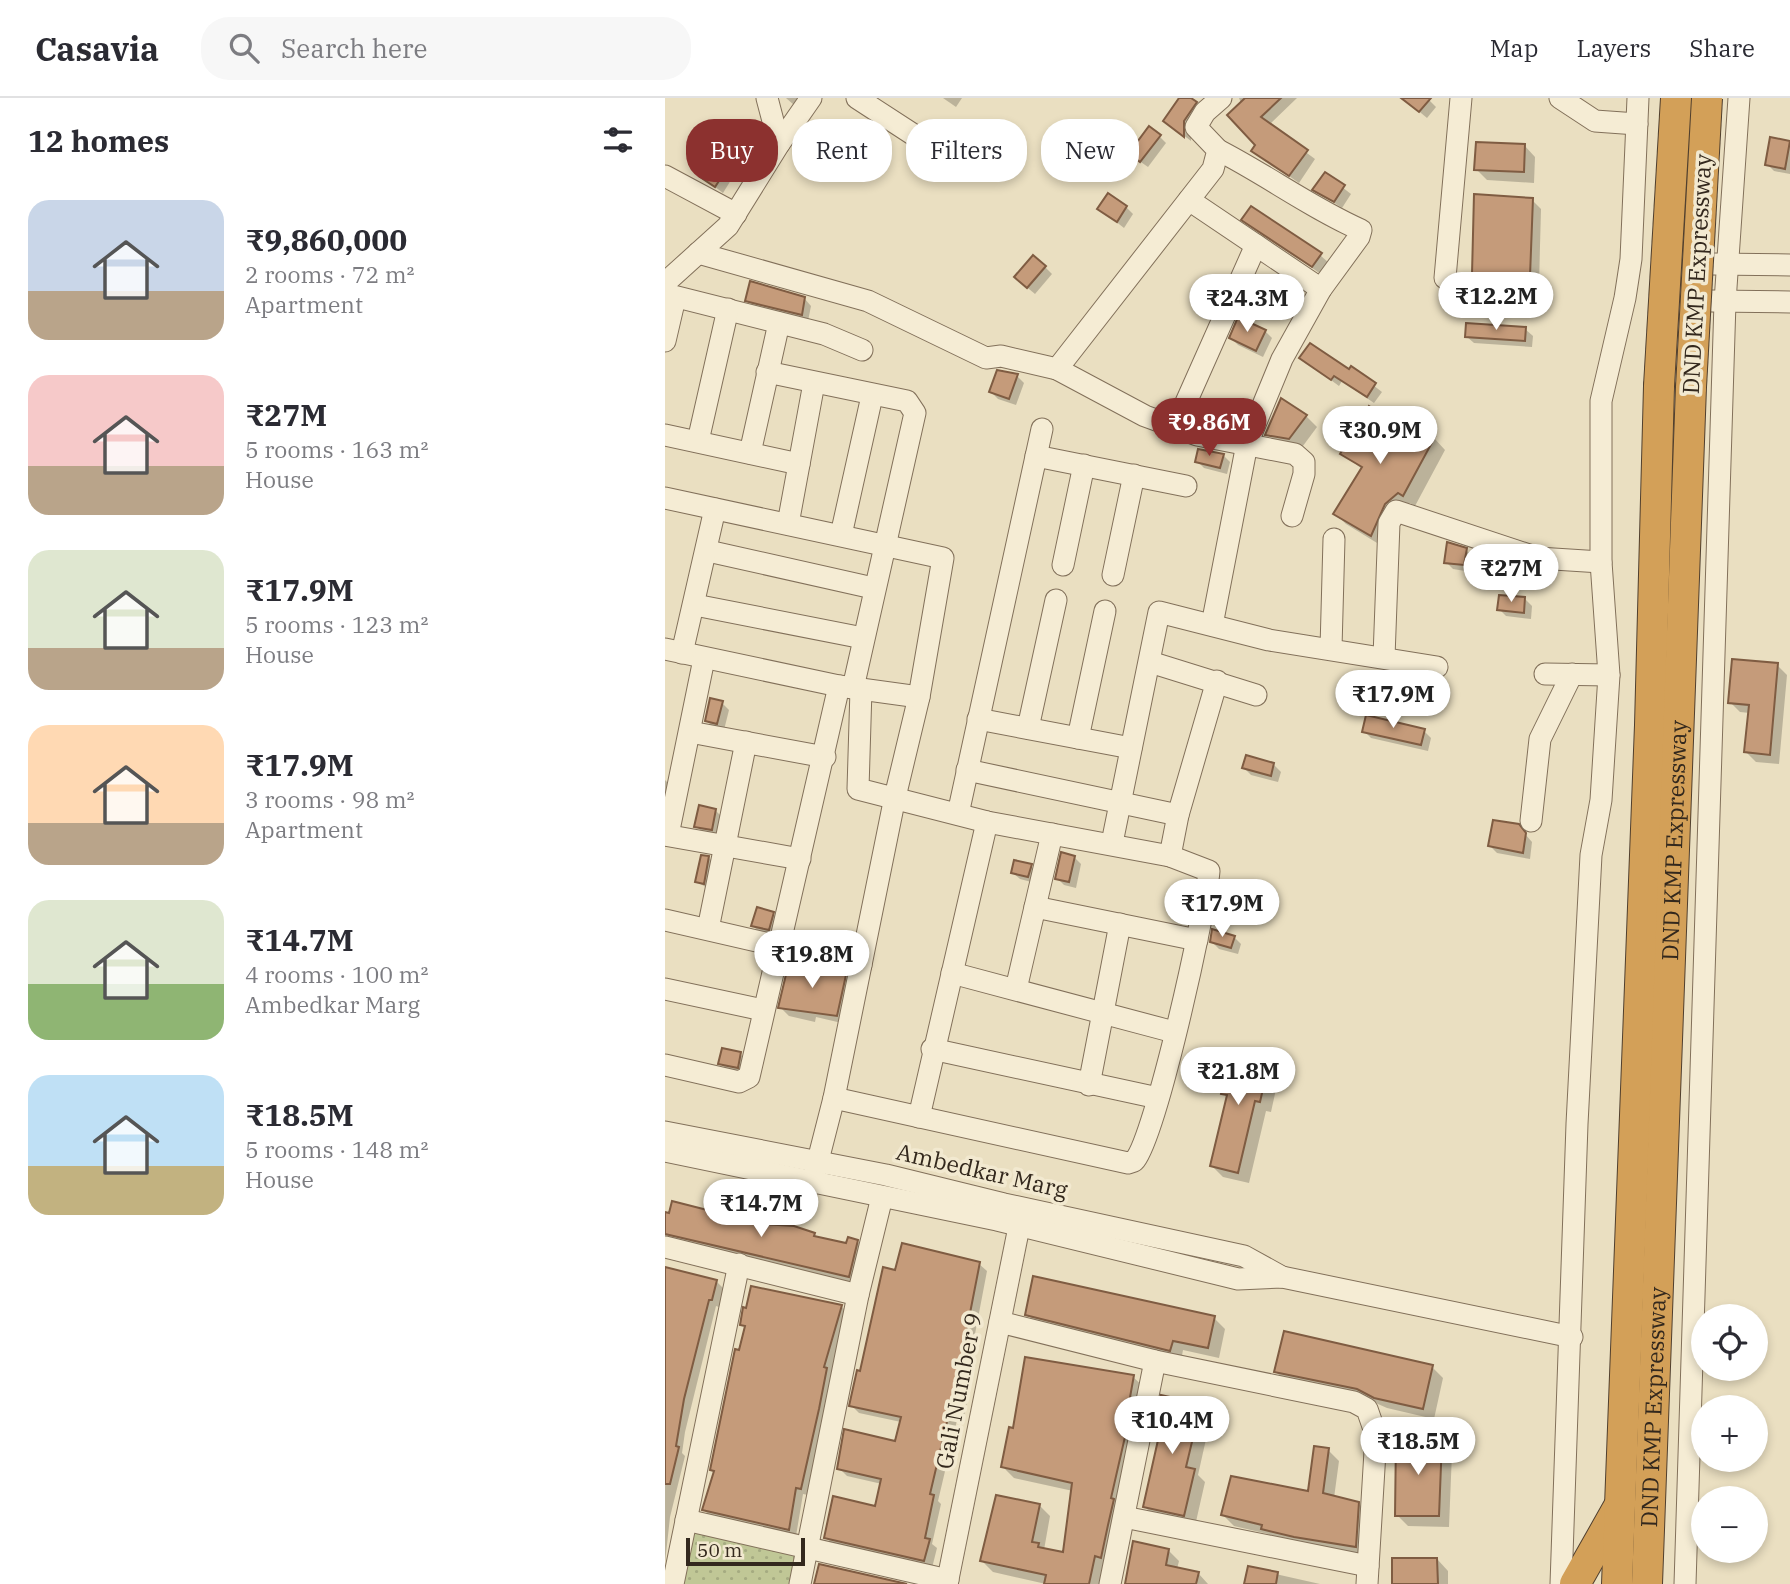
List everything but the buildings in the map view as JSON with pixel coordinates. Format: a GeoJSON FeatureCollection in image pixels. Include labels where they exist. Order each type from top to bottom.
{"type":"FeatureCollection","features":[{"type":"Feature","properties":{"kind":"highway","name":"DND KMP Expressway"},"geometry":{"type":"LineString","coordinates":[[1617,1584],[1659,386],[1676,98]]}},
{"type":"Feature","properties":{"kind":"highway","name":"DND KMP Expressway"},"geometry":{"type":"LineString","coordinates":[[1647,1584],[1691,387],[1707,98]]}},
{"type":"Feature","properties":{"kind":"highway"},"geometry":{"type":"LineString","coordinates":[[1575,1584],[1620,1503]]}},
{"type":"Feature","properties":{"kind":"street"},"geometry":{"type":"LineString","coordinates":[[767,98],[779,144]]}},
{"type":"Feature","properties":{"kind":"street"},"geometry":{"type":"LineString","coordinates":[[665,341],[668,286],[736,214],[811,98]]}},
{"type":"Feature","properties":{"kind":"street"},"geometry":{"type":"LineString","coordinates":[[857,98],[906,130]]}},
{"type":"Feature","properties":{"kind":"street"},"geometry":{"type":"LineString","coordinates":[[1212,625],[1247,444],[1278,367],[1321,289],[1359,237],[1361,230],[1333,218],[1266,174],[1218,150],[1196,127],[1205,113],[1221,98]]}},
{"type":"Feature","properties":{"kind":"street"},"geometry":{"type":"LineString","coordinates":[[1445,278],[1461,98]]}},
{"type":"Feature","properties":{"kind":"street"},"geometry":{"type":"LineString","coordinates":[[1560,98],[1595,121],[1637,124]]}},
{"type":"Feature","properties":{"kind":"street"},"geometry":{"type":"LineString","coordinates":[[1561,1584],[1572,1337],[1577,1124],[1591,855],[1601,800],[1609,675],[1601,562],[1601,401],[1625,298],[1631,259],[1638,98]]}},
{"type":"Feature","properties":{"kind":"street"},"geometry":{"type":"LineString","coordinates":[[1685,1584],[1726,265],[1738,98]]}},
{"type":"Feature","properties":{"kind":"street"},"geometry":{"type":"LineString","coordinates":[[1057,369],[1213,169],[1218,150]]}},
{"type":"Feature","properties":{"kind":"street"},"geometry":{"type":"LineString","coordinates":[[665,176],[736,214]]}},
{"type":"Feature","properties":{"kind":"street"},"geometry":{"type":"LineString","coordinates":[[1189,200],[1321,289]]}},
{"type":"Feature","properties":{"kind":"street"},"geometry":{"type":"LineString","coordinates":[[1175,427],[1256,245]]}},
{"type":"Feature","properties":{"kind":"street"},"geometry":{"type":"LineString","coordinates":[[698,253],[868,301],[986,358],[1001,356],[1057,369],[1145,416],[1197,435],[1295,454],[1304,462],[1304,474],[1292,516]]}},
{"type":"Feature","properties":{"kind":"street"},"geometry":{"type":"LineString","coordinates":[[1631,259],[1726,265],[1790,265]]}},
{"type":"Feature","properties":{"kind":"street"},"geometry":{"type":"LineString","coordinates":[[668,286],[728,309],[824,334],[862,350]]}},
{"type":"Feature","properties":{"kind":"street"},"geometry":{"type":"LineString","coordinates":[[1625,298],[1790,302]]}},
{"type":"Feature","properties":{"kind":"street"},"geometry":{"type":"LineString","coordinates":[[698,441],[728,309]]}},
{"type":"Feature","properties":{"kind":"street"},"geometry":{"type":"LineString","coordinates":[[750,453],[779,323]]}},
{"type":"Feature","properties":{"kind":"street"},"geometry":{"type":"LineString","coordinates":[[665,1065],[743,1083],[749,1077],[825,757],[851,688],[915,413],[907,401],[871,396],[767,372]]}},
{"type":"Feature","properties":{"kind":"street"},"geometry":{"type":"LineString","coordinates":[[788,524],[814,383]]}},
{"type":"Feature","properties":{"kind":"street"},"geometry":{"type":"LineString","coordinates":[[841,535],[871,396]]}},
{"type":"Feature","properties":{"kind":"street"},"geometry":{"type":"LineString","coordinates":[[958,814],[1042,429]]}},
{"type":"Feature","properties":{"kind":"street"},"geometry":{"type":"LineString","coordinates":[[665,435],[799,464]]}},
{"type":"Feature","properties":{"kind":"street"},"geometry":{"type":"LineString","coordinates":[[1036,456],[1186,486]]}},
{"type":"Feature","properties":{"kind":"street"},"geometry":{"type":"LineString","coordinates":[[1063,565],[1084,466]]}},
{"type":"Feature","properties":{"kind":"street"},"geometry":{"type":"LineString","coordinates":[[1113,575],[1134,475]]}},
{"type":"Feature","properties":{"kind":"street"},"geometry":{"type":"LineString","coordinates":[[665,498],[943,558],[919,696],[895,797],[834,1098],[816,1171]]}},
{"type":"Feature","properties":{"kind":"street"},"geometry":{"type":"LineString","coordinates":[[715,509],[695,605],[674,651],[851,688],[919,696]]}},
{"type":"Feature","properties":{"kind":"street"},"geometry":{"type":"LineString","coordinates":[[1384,657],[1389,523],[1396,512],[1538,558],[1601,562]]}},
{"type":"Feature","properties":{"kind":"street"},"geometry":{"type":"LineString","coordinates":[[1331,648],[1335,539]]}},
{"type":"Feature","properties":{"kind":"street"},"geometry":{"type":"LineString","coordinates":[[708,551],[873,588]]}},
{"type":"Feature","properties":{"kind":"street"},"geometry":{"type":"LineString","coordinates":[[1028,728],[1056,600]]}},
{"type":"Feature","properties":{"kind":"street"},"geometry":{"type":"LineString","coordinates":[[695,605],[863,638]]}},
{"type":"Feature","properties":{"kind":"street"},"geometry":{"type":"LineString","coordinates":[[1079,738],[1105,611]]}},
{"type":"Feature","properties":{"kind":"street"},"geometry":{"type":"LineString","coordinates":[[1112,843],[1159,612],[1269,640],[1437,667]]}},
{"type":"Feature","properties":{"kind":"street"},"geometry":{"type":"LineString","coordinates":[[704,659],[667,835],[800,859]]}},
{"type":"Feature","properties":{"kind":"street"},"geometry":{"type":"LineString","coordinates":[[1150,662],[1257,695]]}},
{"type":"Feature","properties":{"kind":"street"},"geometry":{"type":"LineString","coordinates":[[1545,674],[1609,675]]}},
{"type":"Feature","properties":{"kind":"street"},"geometry":{"type":"LineString","coordinates":[[1531,821],[1539,739],[1572,674]]}},
{"type":"Feature","properties":{"kind":"street"},"geometry":{"type":"LineString","coordinates":[[1170,856],[1178,815],[1217,681]]}},
{"type":"Feature","properties":{"kind":"street"},"geometry":{"type":"LineString","coordinates":[[834,1098],[1128,1163],[1139,1157],[1158,1098],[1197,940],[1209,871],[1170,856],[1112,843],[987,822],[858,789],[851,688]]}},
{"type":"Feature","properties":{"kind":"street"},"geometry":{"type":"LineString","coordinates":[[978,719],[1131,748]]}},
{"type":"Feature","properties":{"kind":"street"},"geometry":{"type":"LineString","coordinates":[[690,732],[825,757]]}},
{"type":"Feature","properties":{"kind":"street"},"geometry":{"type":"LineString","coordinates":[[708,929],[746,742]]}},
{"type":"Feature","properties":{"kind":"street"},"geometry":{"type":"LineString","coordinates":[[967,771],[1178,815]]}},
{"type":"Feature","properties":{"kind":"street"},"geometry":{"type":"LineString","coordinates":[[919,1117],[932,1049],[987,822]]}},
{"type":"Feature","properties":{"kind":"street"},"geometry":{"type":"LineString","coordinates":[[1016,989],[1052,834]]}},
{"type":"Feature","properties":{"kind":"street"},"geometry":{"type":"LineString","coordinates":[[1035,907],[1197,940]]}},
{"type":"Feature","properties":{"kind":"street"},"geometry":{"type":"LineString","coordinates":[[665,920],[861,965]]}},
{"type":"Feature","properties":{"kind":"street"},"geometry":{"type":"LineString","coordinates":[[1089,1085],[1120,924]]}},
{"type":"Feature","properties":{"kind":"street"},"geometry":{"type":"LineString","coordinates":[[952,973],[1174,1032]]}},
{"type":"Feature","properties":{"kind":"street"},"geometry":{"type":"LineString","coordinates":[[665,989],[764,1010]]}},
{"type":"Feature","properties":{"kind":"street"},"geometry":{"type":"LineString","coordinates":[[932,1049],[1158,1098]]}},
{"type":"Feature","properties":{"kind":"street","name":"Ambedkar Marg"},"geometry":{"type":"LineString","coordinates":[[665,1132],[816,1171],[1021,1217]]}},
{"type":"Feature","properties":{"kind":"street","name":"Ambedkar Marg"},"geometry":{"type":"LineString","coordinates":[[665,1151],[816,1171],[882,1197],[1021,1217],[1244,1256],[1282,1277],[1572,1337]]}},
{"type":"Feature","properties":{"kind":"street"},"geometry":{"type":"LineString","coordinates":[[800,1584],[858,1295],[882,1197]]}},
{"type":"Feature","properties":{"kind":"street","name":"Gali Number 9"},"geometry":{"type":"LineString","coordinates":[[947,1582],[1021,1217]]}},
{"type":"Feature","properties":{"kind":"street"},"geometry":{"type":"LineString","coordinates":[[665,1247],[858,1295]]}},
{"type":"Feature","properties":{"kind":"street"},"geometry":{"type":"LineString","coordinates":[[673,1584],[739,1264]]}},
{"type":"Feature","properties":{"kind":"street"},"geometry":{"type":"LineString","coordinates":[[1000,1322],[1155,1361],[1354,1402],[1367,1409],[1376,1435],[1368,1575],[1124,1517]]}},
{"type":"Feature","properties":{"kind":"street"},"geometry":{"type":"LineString","coordinates":[[1110,1584],[1155,1361]]}},
{"type":"Feature","properties":{"kind":"street"},"geometry":{"type":"LineString","coordinates":[[686,1520],[947,1582]]}},
{"type":"Feature","properties":{"kind":"green space"},"geometry":{"type":"Polygon","coordinates":[[[693,1532],[797,1554],[790,1584],[682,1584],[693,1532]]]}}]}
